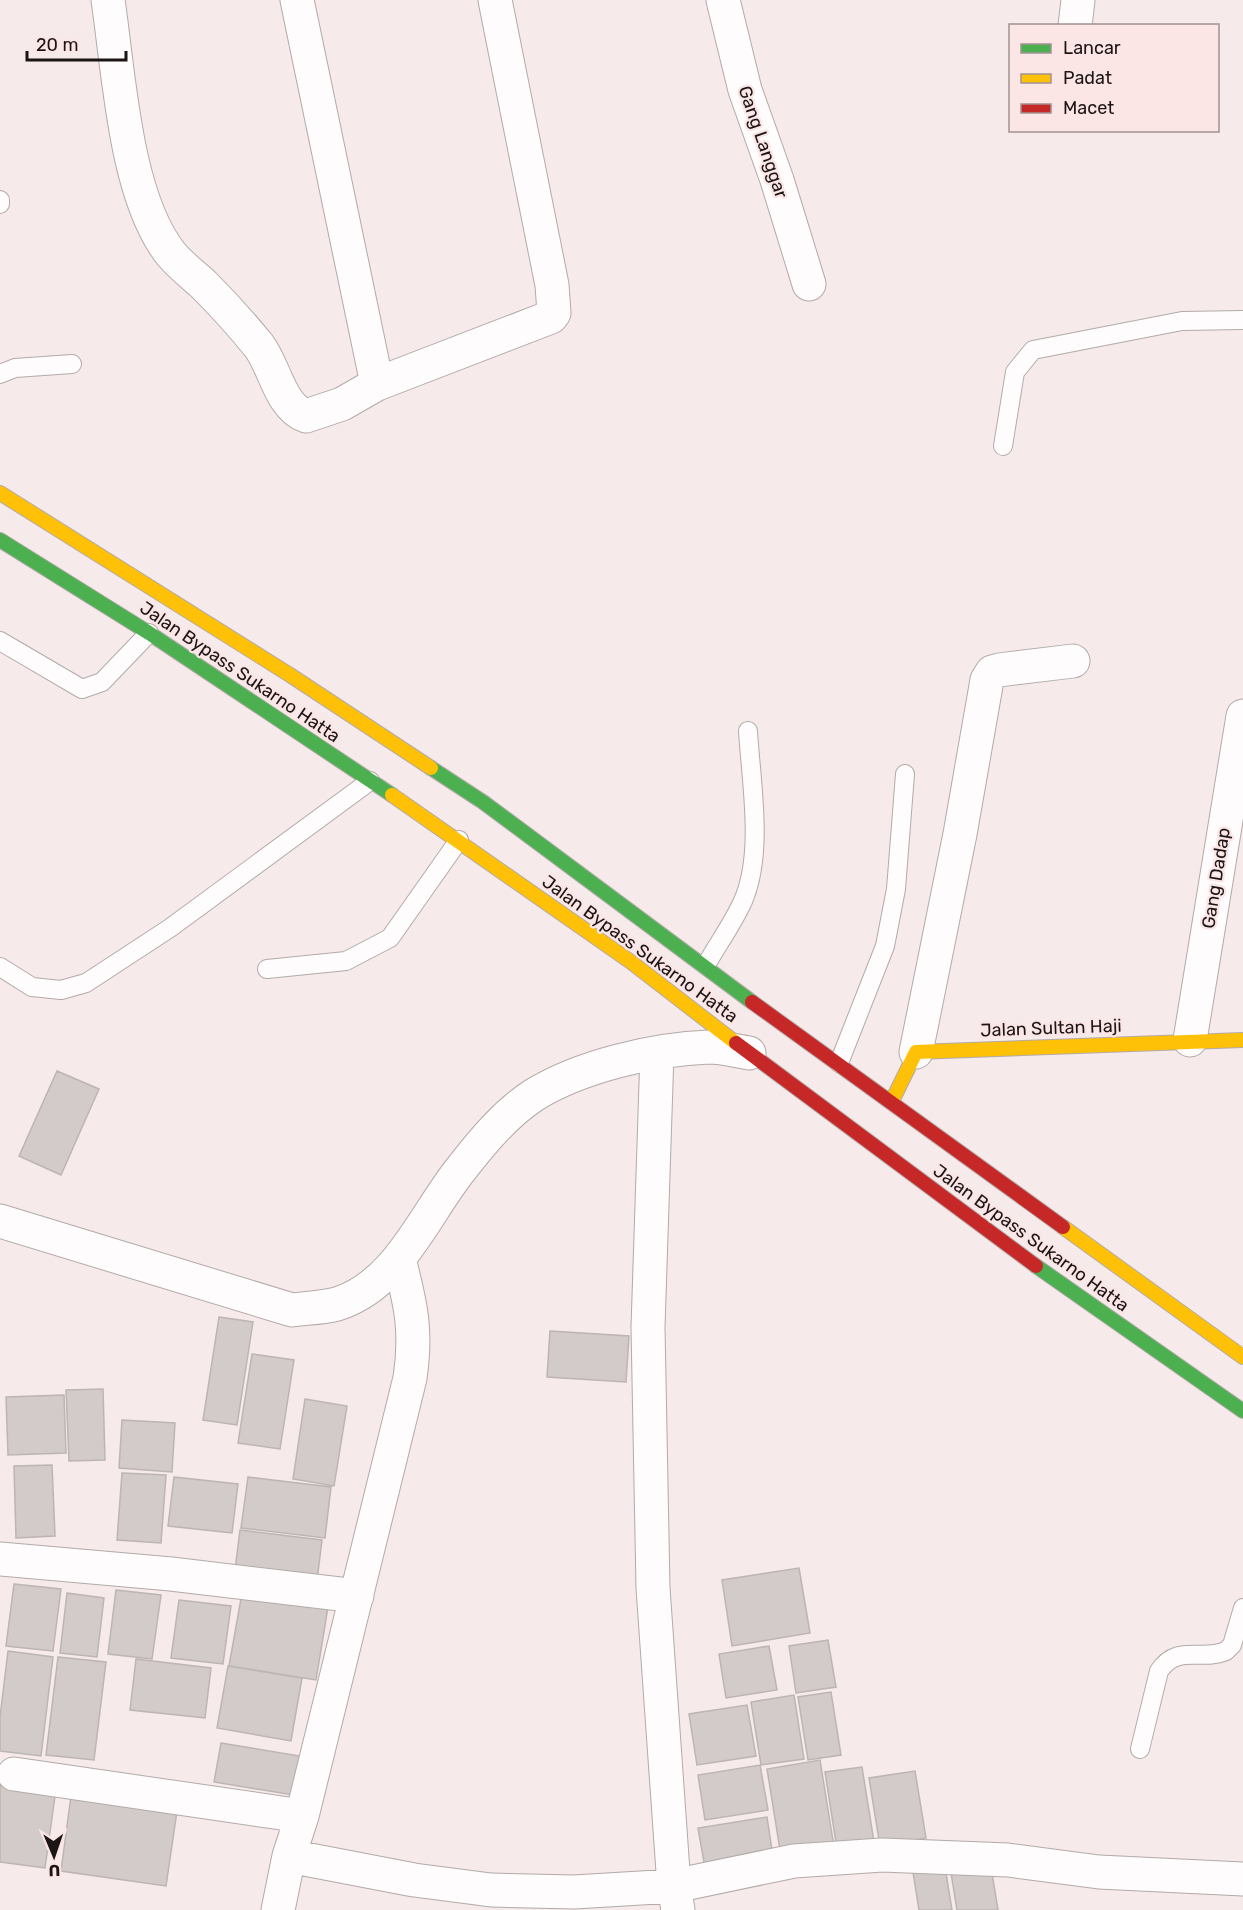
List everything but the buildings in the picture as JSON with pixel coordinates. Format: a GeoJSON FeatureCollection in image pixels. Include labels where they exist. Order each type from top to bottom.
{"type":"FeatureCollection","features":[{"type":"Feature","properties":{"kind":"main road","name":"Jalan Bypass Sukarno Hatta"},"geometry":{"type":"LineString","coordinates":[[0,493],[290,675],[483,802],[1243,1357]]}},
{"type":"Feature","properties":{"kind":"main road","name":"Jalan Bypass Sukarno Hatta"},"geometry":{"type":"LineString","coordinates":[[0,540],[149,633],[459,840],[631,962],[749,1053],[1095,1309],[1243,1411]]}},
{"type":"Feature","properties":{"kind":"main road","name":"Jalan Sultan Haji"},"geometry":{"type":"LineString","coordinates":[[916,1052],[1190,1040],[1243,1040]]}},
{"type":"Feature","properties":{"kind":"main road"},"geometry":{"type":"LineString","coordinates":[[892,1101],[916,1052]]}},
{"type":"Feature","properties":{"kind":"street"},"geometry":{"type":"LineString","coordinates":[[108,0],[136,179],[149,220],[171,254],[238,321],[261,349],[293,410],[306,416],[330,409],[377,384],[551,317],[554,313],[552,285],[495,0]]}},
{"type":"Feature","properties":{"kind":"street"},"geometry":{"type":"LineString","coordinates":[[297,0],[377,384]]}},
{"type":"Feature","properties":{"kind":"street","name":"Gang Langgar"},"geometry":{"type":"LineString","coordinates":[[723,0],[745,90],[777,180],[809,284]]}},
{"type":"Feature","properties":{"kind":"street"},"geometry":{"type":"LineString","coordinates":[[1075,24],[1078,0]]}},
{"type":"Feature","properties":{"kind":"street"},"geometry":{"type":"LineString","coordinates":[[916,1052],[960,834],[987,680],[992,672],[999,670],[1073,661]]}},
{"type":"Feature","properties":{"kind":"street","name":"Gang Dadap"},"geometry":{"type":"LineString","coordinates":[[1190,1040],[1243,716]]}},
{"type":"Feature","properties":{"kind":"street"},"geometry":{"type":"LineString","coordinates":[[0,1221],[292,1310],[338,1304],[367,1289],[399,1259],[460,1169],[501,1121],[534,1095],[571,1077],[657,1053],[711,1047],[749,1053]]}},
{"type":"Feature","properties":{"kind":"street"},"geometry":{"type":"LineString","coordinates":[[657,1053],[648,1327],[653,1588],[676,1898]]}},
{"type":"Feature","properties":{"kind":"street"},"geometry":{"type":"LineString","coordinates":[[278,1910],[289,1856],[302,1816],[410,1378],[414,1348],[412,1311],[399,1259]]}},
{"type":"Feature","properties":{"kind":"street"},"geometry":{"type":"LineString","coordinates":[[0,1559],[171,1574],[357,1596]]}},
{"type":"Feature","properties":{"kind":"street"},"geometry":{"type":"LineString","coordinates":[[14,1774],[302,1816]]}},
{"type":"Feature","properties":{"kind":"street"},"geometry":{"type":"LineString","coordinates":[[289,1856],[414,1880],[491,1890],[676,1898],[794,1861],[882,1855],[1008,1860],[1099,1872],[1243,1879]]}},
{"type":"Feature","properties":{"kind":"lane"},"geometry":{"type":"LineString","coordinates":[[1003,446],[1015,372],[1033,350],[1182,321],[1243,320]]}},
{"type":"Feature","properties":{"kind":"lane"},"geometry":{"type":"LineString","coordinates":[[0,374],[15,368],[72,364]]}},
{"type":"Feature","properties":{"kind":"lane"},"geometry":{"type":"LineString","coordinates":[[0,641],[82,688],[102,682],[149,633]]}},
{"type":"Feature","properties":{"kind":"lane"},"geometry":{"type":"LineString","coordinates":[[706,965],[743,901],[749,882],[754,836],[748,731]]}},
{"type":"Feature","properties":{"kind":"lane"},"geometry":{"type":"LineString","coordinates":[[839,1063],[885,946],[896,889],[905,774]]}},
{"type":"Feature","properties":{"kind":"lane"},"geometry":{"type":"LineString","coordinates":[[0,967],[32,987],[61,990],[86,983],[170,928],[370,782]]}},
{"type":"Feature","properties":{"kind":"lane"},"geometry":{"type":"LineString","coordinates":[[267,969],[346,961],[390,938],[459,840]]}},
{"type":"Feature","properties":{"kind":"lane"},"geometry":{"type":"LineString","coordinates":[[1140,1749],[1158,1671],[1167,1660],[1180,1655],[1226,1651],[1232,1645],[1243,1608]]}},
{"type":"Feature","properties":{"kind":"traffic: fast"},"geometry":{"type":"LineString","coordinates":[[0,540],[149,633],[392,795]]}},
{"type":"Feature","properties":{"kind":"traffic: fast"},"geometry":{"type":"LineString","coordinates":[[431,768],[483,802],[752,1002]]}},
{"type":"Feature","properties":{"kind":"traffic: fast"},"geometry":{"type":"LineString","coordinates":[[1036,1266],[1243,1411]]}},
{"type":"Feature","properties":{"kind":"traffic: slow"},"geometry":{"type":"LineString","coordinates":[[0,493],[290,675],[431,768]]}},
{"type":"Feature","properties":{"kind":"traffic: slow"},"geometry":{"type":"LineString","coordinates":[[392,795],[631,962],[736,1043]]}},
{"type":"Feature","properties":{"kind":"traffic: slow"},"geometry":{"type":"LineString","coordinates":[[892,1101],[916,1052],[1243,1040]]}},
{"type":"Feature","properties":{"kind":"traffic: slow"},"geometry":{"type":"LineString","coordinates":[[1063,1227],[1243,1357]]}},
{"type":"Feature","properties":{"kind":"traffic: jam"},"geometry":{"type":"LineString","coordinates":[[752,1002],[1063,1227]]}},
{"type":"Feature","properties":{"kind":"traffic: jam"},"geometry":{"type":"LineString","coordinates":[[736,1043],[1036,1266]]}}]}
